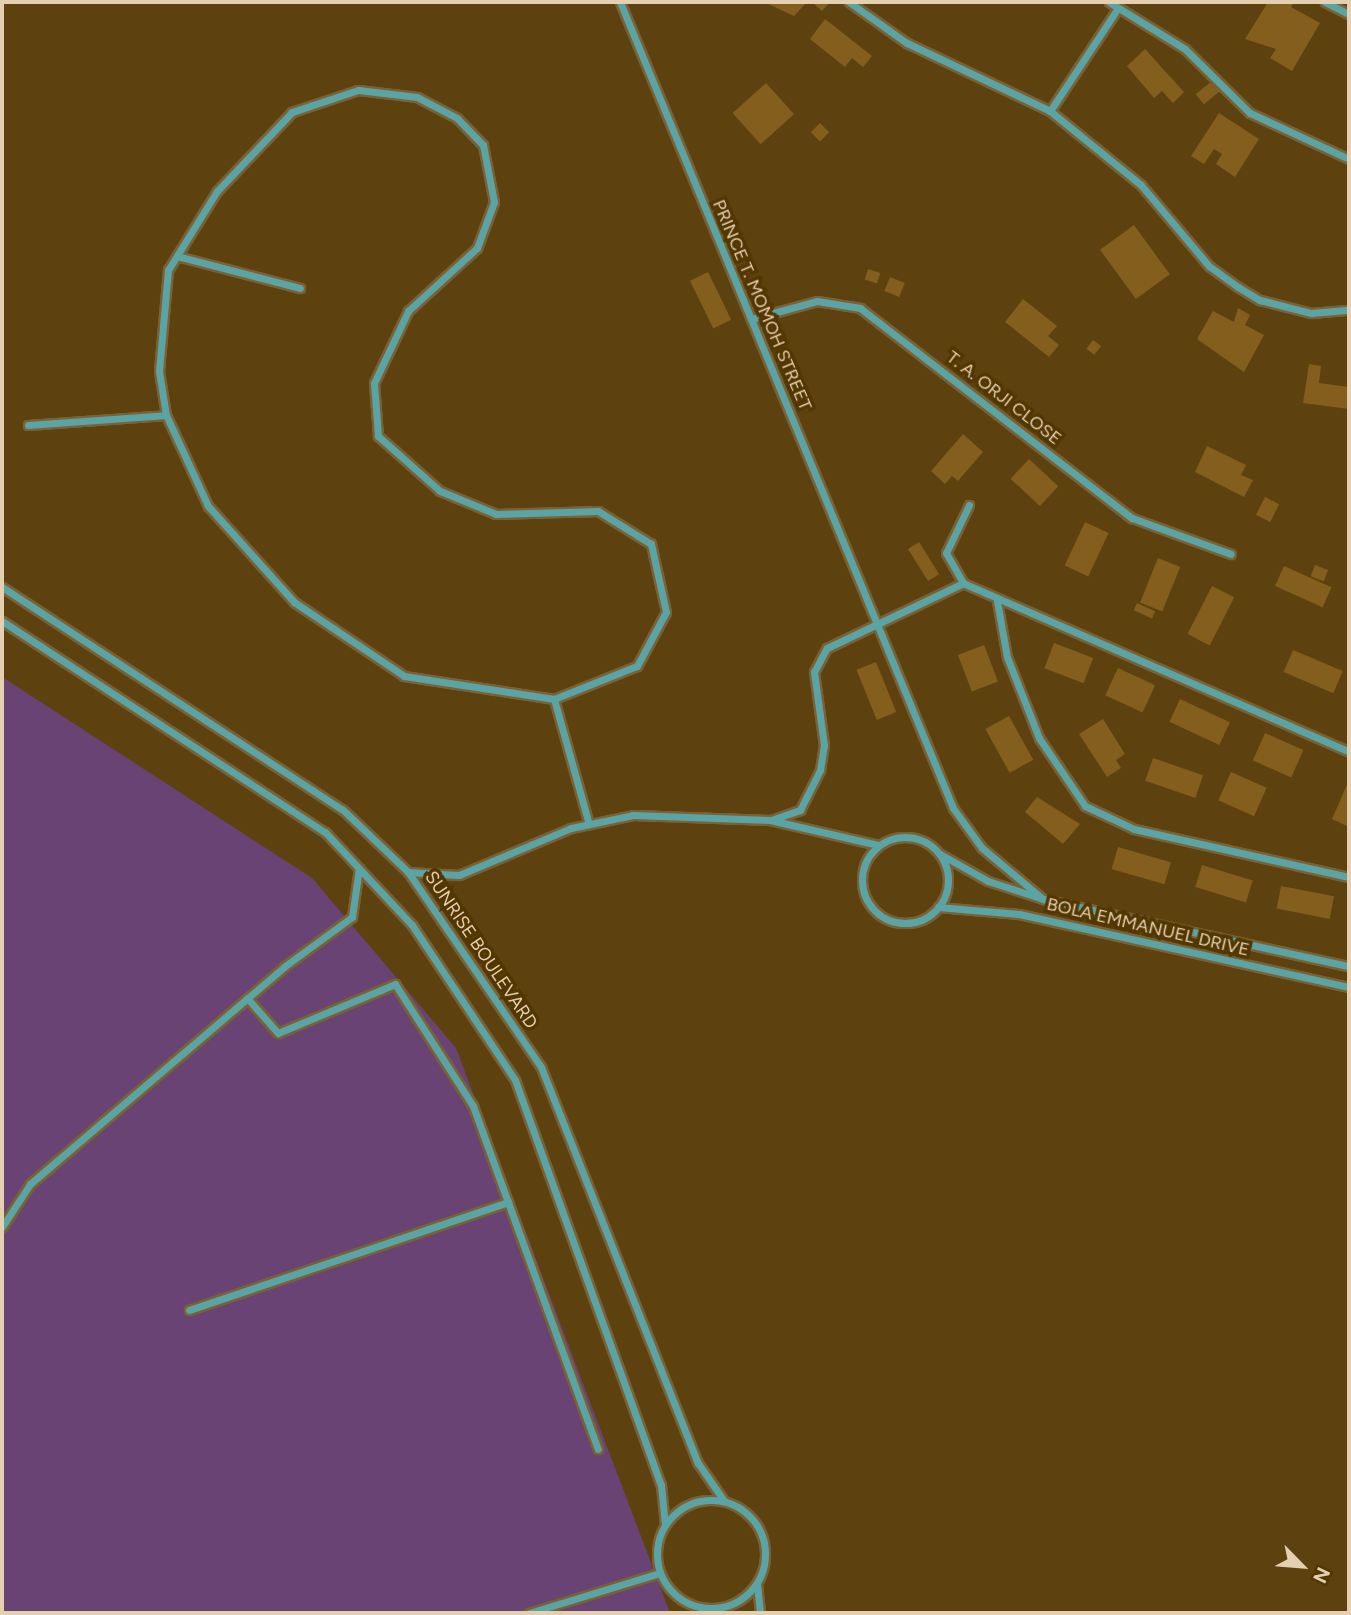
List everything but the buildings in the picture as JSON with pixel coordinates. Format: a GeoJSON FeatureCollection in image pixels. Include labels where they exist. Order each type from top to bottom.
{"type":"FeatureCollection","features":[{"type":"Feature","properties":{"kind":"street","name":"PRINCE T. MOMOH STREET"},"geometry":{"type":"LineString","coordinates":[[620,2],[953,808],[982,848],[1043,899]]}},
{"type":"Feature","properties":{"kind":"street"},"geometry":{"type":"LineString","coordinates":[[849,2],[907,43],[1050,111],[1141,185],[1209,266],[1238,288],[1260,300],[1311,313],[1349,310]]}},
{"type":"Feature","properties":{"kind":"street"},"geometry":{"type":"LineString","coordinates":[[1109,2],[1185,50],[1259,119],[1349,159]]}},
{"type":"Feature","properties":{"kind":"street"},"geometry":{"type":"LineString","coordinates":[[1325,2],[1349,15]]}},
{"type":"Feature","properties":{"kind":"street"},"geometry":{"type":"LineString","coordinates":[[1050,111],[1118,8]]}},
{"type":"Feature","properties":{"kind":"street"},"geometry":{"type":"LineString","coordinates":[[358,90],[417,97],[457,118],[483,145],[494,202],[477,248],[408,311],[374,383],[378,436],[440,491],[496,514],[598,511],[651,544],[666,612],[637,666],[554,699],[404,676],[294,602],[208,506],[166,415],[159,371],[168,270],[177,256],[217,191],[292,112],[358,90]]}},
{"type":"Feature","properties":{"kind":"street"},"geometry":{"type":"LineString","coordinates":[[177,256],[300,288]]}},
{"type":"Feature","properties":{"kind":"street","name":"T. A. ORJI CLOSE"},"geometry":{"type":"LineString","coordinates":[[751,319],[817,301],[860,308],[1132,518],[1231,554]]}},
{"type":"Feature","properties":{"kind":"street"},"geometry":{"type":"LineString","coordinates":[[28,425],[166,415]]}},
{"type":"Feature","properties":{"kind":"street"},"geometry":{"type":"LineString","coordinates":[[969,505],[947,539],[951,567],[963,583],[997,601],[1349,752]]}},
{"type":"Feature","properties":{"kind":"street"},"geometry":{"type":"LineString","coordinates":[[770,820],[800,810],[820,771],[818,661],[840,638],[876,619],[963,583]]}},
{"type":"Feature","properties":{"kind":"street","name":"SUNRISE BOULEVARD"},"geometry":{"type":"LineString","coordinates":[[2,587],[343,810],[408,872],[541,1067],[698,1463],[724,1501]]}},
{"type":"Feature","properties":{"kind":"street"},"geometry":{"type":"LineString","coordinates":[[997,601],[1007,657],[1039,738],[1085,806],[1134,830],[1349,877]]}},
{"type":"Feature","properties":{"kind":"street"},"geometry":{"type":"LineString","coordinates":[[2,621],[325,832],[412,925],[515,1080],[661,1485],[666,1525]]}},
{"type":"Feature","properties":{"kind":"street"},"geometry":{"type":"LineString","coordinates":[[554,699],[589,824]]}},
{"type":"Feature","properties":{"kind":"street"},"geometry":{"type":"LineString","coordinates":[[408,872],[459,875],[589,824],[633,815],[770,820],[878,845],[918,838],[940,854],[948,881],[938,907],[913,922],[884,918],[873,909],[861,882],[878,845]]}},
{"type":"Feature","properties":{"kind":"street","name":"BOLA EMMANUEL DRIVE"},"geometry":{"type":"LineString","coordinates":[[940,854],[988,881],[1043,899],[1349,966]]}},
{"type":"Feature","properties":{"kind":"street"},"geometry":{"type":"LineString","coordinates":[[2,1227],[30,1184],[247,998],[352,917],[359,868]]}},
{"type":"Feature","properties":{"kind":"street","name":"BOLA EMMANUEL DRIVE"},"geometry":{"type":"LineString","coordinates":[[938,907],[1019,914],[1349,987]]}},
{"type":"Feature","properties":{"kind":"street"},"geometry":{"type":"LineString","coordinates":[[247,998],[278,1033],[395,984],[473,1106],[598,1449]]}},
{"type":"Feature","properties":{"kind":"street"},"geometry":{"type":"LineString","coordinates":[[189,1310],[508,1202]]}},
{"type":"Feature","properties":{"kind":"street"},"geometry":{"type":"LineString","coordinates":[[757,1584],[733,1604],[705,1611],[677,1597],[660,1573],[659,1540],[666,1525],[691,1504],[724,1501],[747,1513],[762,1534],[766,1551],[757,1584],[760,1613]]}},
{"type":"Feature","properties":{"kind":"street"},"geometry":{"type":"LineString","coordinates":[[530,1613],[660,1573]]}},
{"type":"Feature","properties":{"kind":"shaded area"},"geometry":{"type":"Polygon","coordinates":[[[2,677],[312,878],[456,1048],[670,1613],[2,1613],[2,677]]]}}]}
